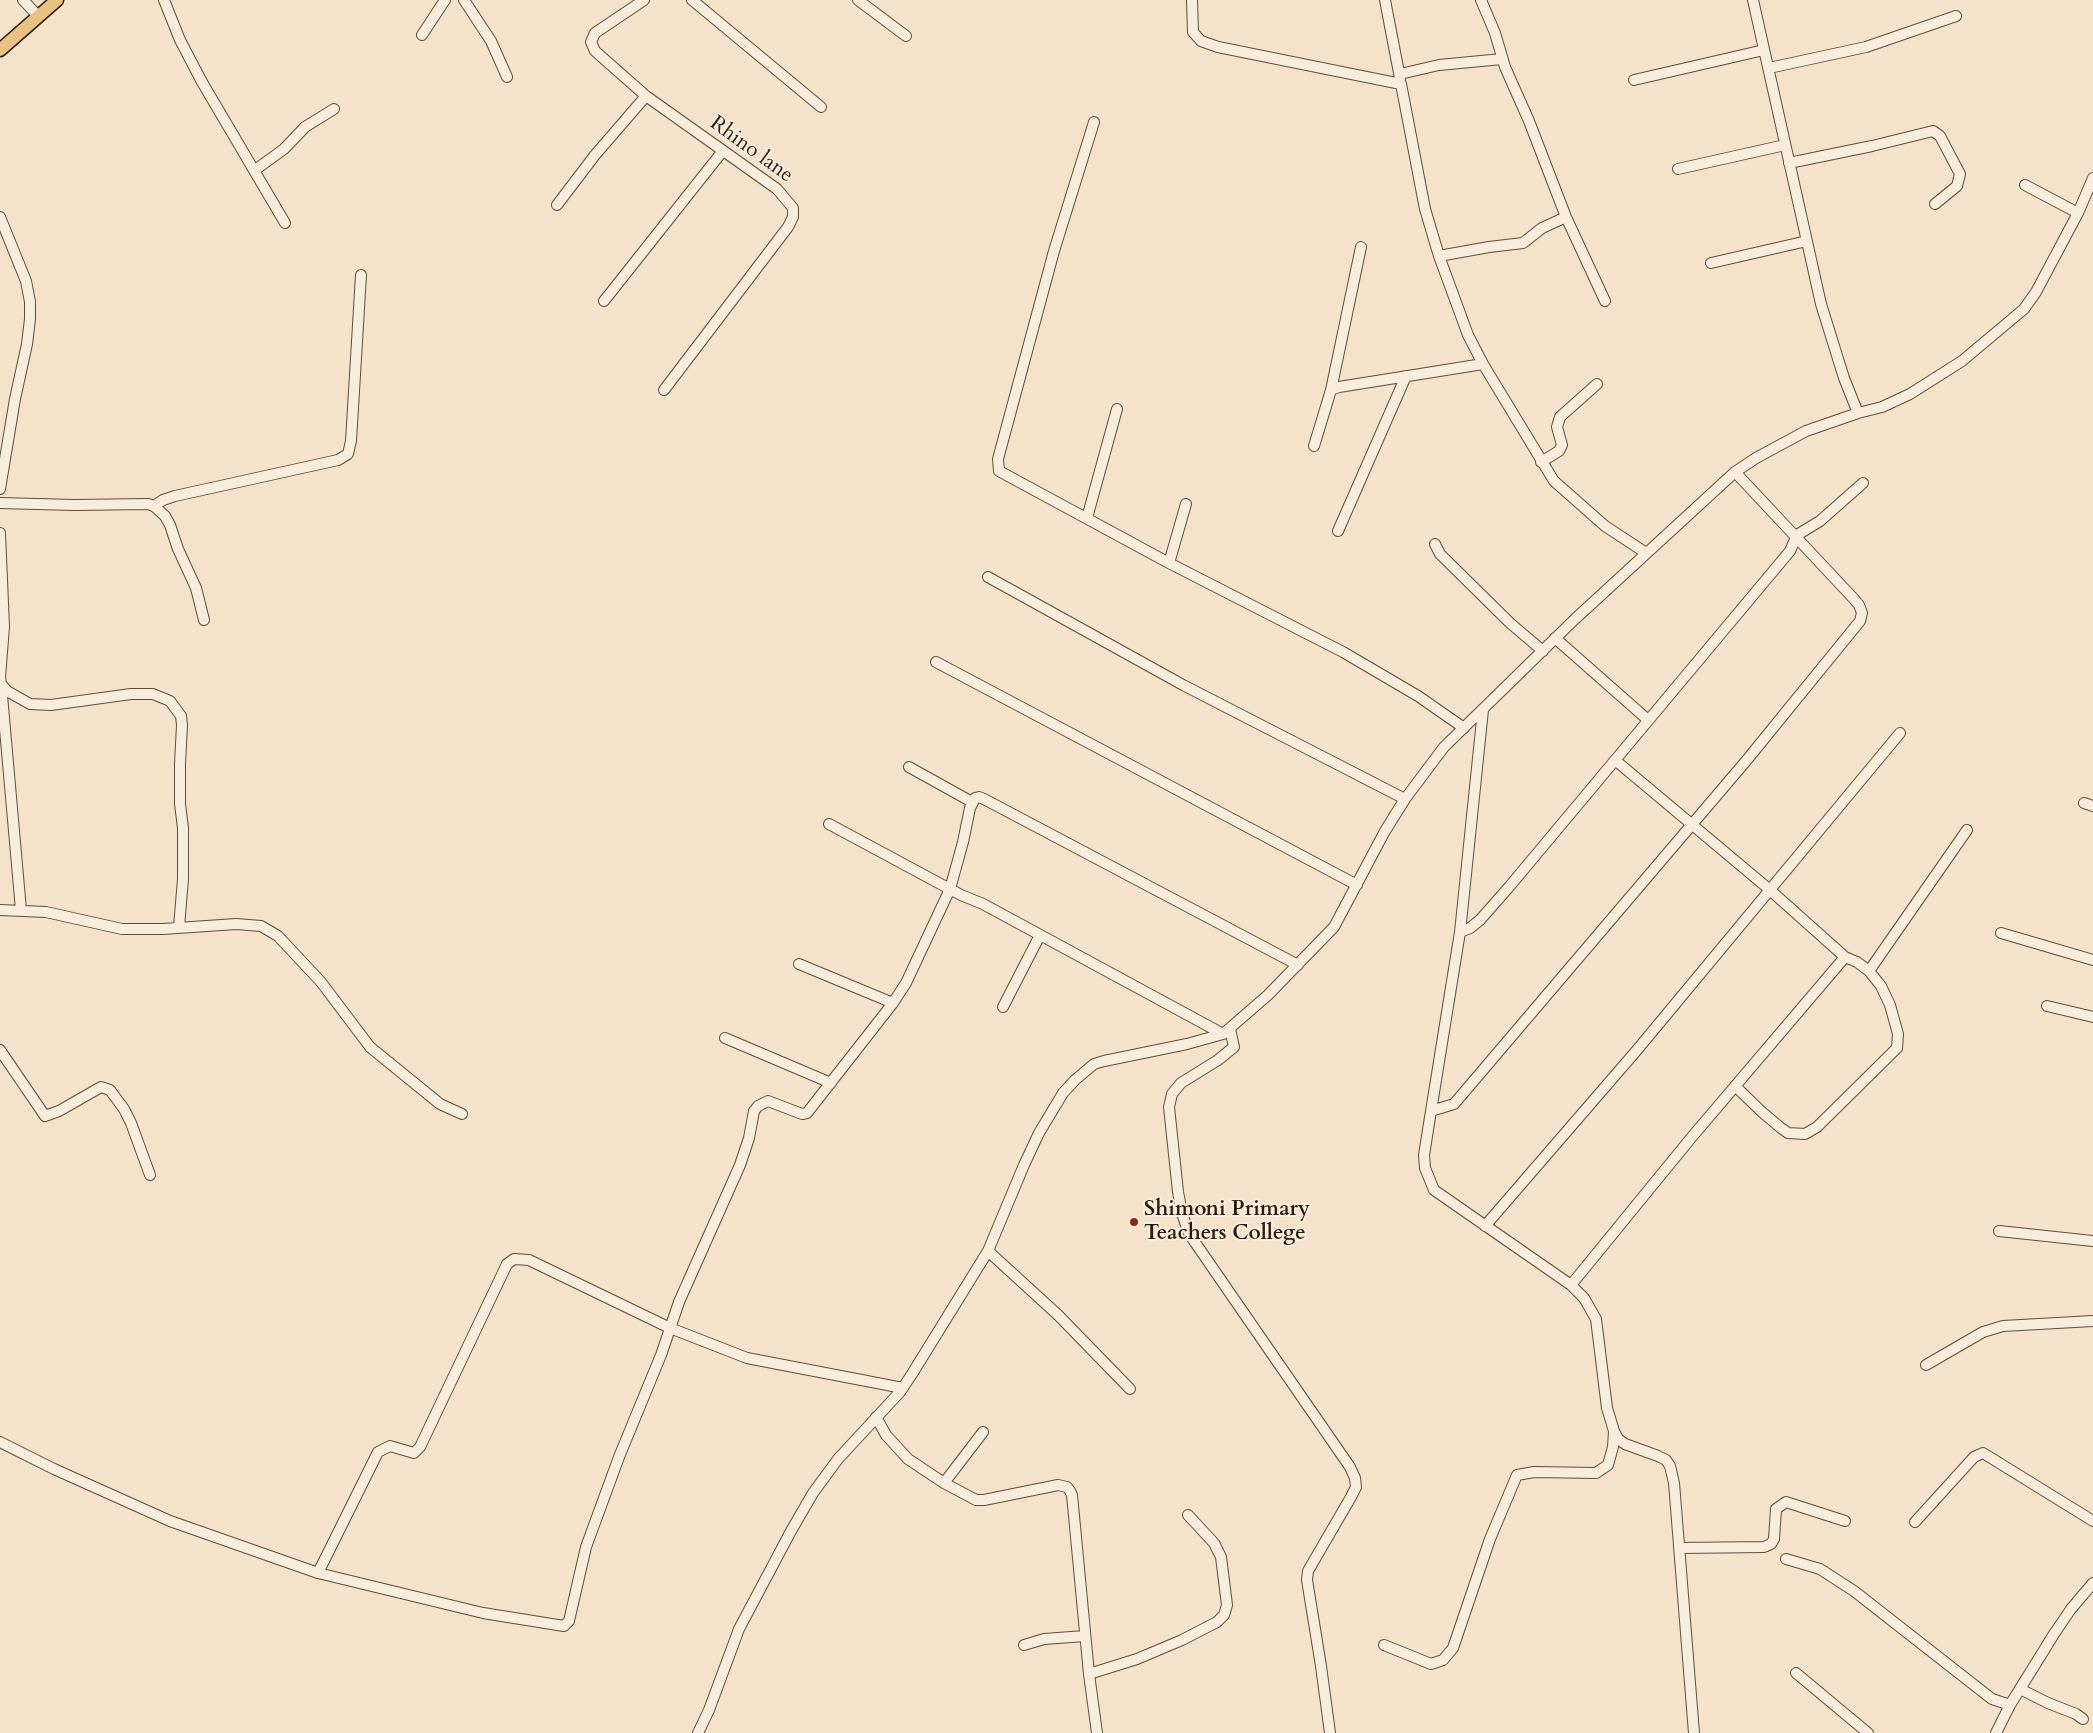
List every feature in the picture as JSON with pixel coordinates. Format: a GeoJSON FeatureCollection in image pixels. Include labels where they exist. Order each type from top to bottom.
{"type":"FeatureCollection","features":[{"type":"Feature","properties":{"kind":"main road"},"geometry":{"type":"LineString","coordinates":[[0,50],[57,0]]}},
{"type":"Feature","properties":{"kind":"street"},"geometry":{"type":"LineString","coordinates":[[23,0],[38,16]]}},
{"type":"Feature","properties":{"kind":"street"},"geometry":{"type":"LineString","coordinates":[[164,0],[180,40],[202,82],[285,223]]}},
{"type":"Feature","properties":{"kind":"street"},"geometry":{"type":"LineString","coordinates":[[422,35],[445,0]]}},
{"type":"Feature","properties":{"kind":"street"},"geometry":{"type":"LineString","coordinates":[[464,0],[491,41],[507,76]]}},
{"type":"Feature","properties":{"kind":"street","name":"Rhino lane"},"geometry":{"type":"LineString","coordinates":[[644,0],[596,32],[591,42],[595,51],[646,96],[776,189],[793,208],[793,217],[788,227],[664,390]]}},
{"type":"Feature","properties":{"kind":"street"},"geometry":{"type":"LineString","coordinates":[[692,0],[821,107]]}},
{"type":"Feature","properties":{"kind":"street"},"geometry":{"type":"LineString","coordinates":[[858,0],[906,36]]}},
{"type":"Feature","properties":{"kind":"street"},"geometry":{"type":"LineString","coordinates":[[1192,0],[1193,32],[1201,41],[1218,47],[1400,79],[1439,65],[1502,59]]}},
{"type":"Feature","properties":{"kind":"street"},"geometry":{"type":"LineString","coordinates":[[1385,0],[1425,209],[1438,256],[1468,335],[1483,364],[1554,481],[1605,526],[1646,553]]}},
{"type":"Feature","properties":{"kind":"street"},"geometry":{"type":"LineString","coordinates":[[1481,0],[1495,33],[1502,59],[1529,121],[1566,217],[1605,301]]}},
{"type":"Feature","properties":{"kind":"street"},"geometry":{"type":"LineString","coordinates":[[1753,0],[1821,304],[1844,378],[1858,413]]}},
{"type":"Feature","properties":{"kind":"street"},"geometry":{"type":"LineString","coordinates":[[1769,68],[1866,47],[1956,16]]}},
{"type":"Feature","properties":{"kind":"street"},"geometry":{"type":"LineString","coordinates":[[1634,80],[1764,50]]}},
{"type":"Feature","properties":{"kind":"street"},"geometry":{"type":"LineString","coordinates":[[557,204],[646,96]]}},
{"type":"Feature","properties":{"kind":"street"},"geometry":{"type":"LineString","coordinates":[[255,170],[284,149],[305,127],[334,109]]}},
{"type":"Feature","properties":{"kind":"street"},"geometry":{"type":"LineString","coordinates":[[1094,122],[1054,251],[997,466],[999,471],[1005,476],[1170,563],[1343,652],[1418,696],[1464,728]]}},
{"type":"Feature","properties":{"kind":"street"},"geometry":{"type":"LineString","coordinates":[[1789,163],[1864,148],[1933,131],[1940,136],[1960,174],[1957,186],[1935,204]]}},
{"type":"Feature","properties":{"kind":"street"},"geometry":{"type":"LineString","coordinates":[[1678,169],[1785,145]]}},
{"type":"Feature","properties":{"kind":"street"},"geometry":{"type":"LineString","coordinates":[[604,301],[722,152]]}},
{"type":"Feature","properties":{"kind":"street"},"geometry":{"type":"LineString","coordinates":[[698,1733],[709,1710],[739,1629],[791,1531],[813,1493],[838,1459],[903,1388],[988,1251],[1039,1133],[1062,1093],[1074,1080],[1094,1064],[1104,1060],[1187,1044],[1226,1031],[1268,995],[1334,927],[1405,800],[1444,747],[1555,638],[1735,472],[1756,458],[1806,432],[1858,413],[1882,407],[1910,394],[1962,361],[2024,309],[2036,292],[2078,213],[2093,178]]}},
{"type":"Feature","properties":{"kind":"street"},"geometry":{"type":"LineString","coordinates":[[2025,185],[2078,213]]}},
{"type":"Feature","properties":{"kind":"street"},"geometry":{"type":"LineString","coordinates":[[0,217],[26,281],[30,302],[27,344],[15,400],[0,489]]}},
{"type":"Feature","properties":{"kind":"street"},"geometry":{"type":"LineString","coordinates":[[1438,256],[1489,247],[1522,244],[1542,228],[1566,217]]}},
{"type":"Feature","properties":{"kind":"street"},"geometry":{"type":"LineString","coordinates":[[1711,263],[1807,240]]}},
{"type":"Feature","properties":{"kind":"street"},"geometry":{"type":"LineString","coordinates":[[1314,446],[1331,390],[1360,247]]}},
{"type":"Feature","properties":{"kind":"street"},"geometry":{"type":"LineString","coordinates":[[154,506],[163,500],[175,496],[338,460],[348,454],[351,441],[361,275]]}},
{"type":"Feature","properties":{"kind":"street"},"geometry":{"type":"LineString","coordinates":[[1331,390],[1483,364]]}},
{"type":"Feature","properties":{"kind":"street"},"geometry":{"type":"LineString","coordinates":[[1338,531],[1406,376]]}},
{"type":"Feature","properties":{"kind":"street"},"geometry":{"type":"LineString","coordinates":[[1541,462],[1559,450],[1562,444],[1557,427],[1560,417],[1597,384]]}},
{"type":"Feature","properties":{"kind":"street"},"geometry":{"type":"LineString","coordinates":[[1087,518],[1117,409]]}},
{"type":"Feature","properties":{"kind":"street"},"geometry":{"type":"LineString","coordinates":[[1431,1111],[1454,1104],[1746,761],[1860,620],[1862,614],[1859,605],[1735,472]]}},
{"type":"Feature","properties":{"kind":"street"},"geometry":{"type":"LineString","coordinates":[[1460,932],[1470,928],[1480,920],[1790,551],[1796,536],[1826,516],[1863,483]]}},
{"type":"Feature","properties":{"kind":"street"},"geometry":{"type":"LineString","coordinates":[[0,503],[148,504],[154,506],[165,516],[170,525],[178,549],[196,588],[204,620]]}},
{"type":"Feature","properties":{"kind":"street"},"geometry":{"type":"LineString","coordinates":[[1170,563],[1186,504]]}},
{"type":"Feature","properties":{"kind":"street"},"geometry":{"type":"LineString","coordinates":[[0,533],[2,628],[0,677],[21,910]]}},
{"type":"Feature","properties":{"kind":"street"},"geometry":{"type":"LineString","coordinates":[[1435,544],[1446,560],[1510,623],[1543,651]]}},
{"type":"Feature","properties":{"kind":"street"},"geometry":{"type":"LineString","coordinates":[[988,577],[1183,685],[1405,800]]}},
{"type":"Feature","properties":{"kind":"street"},"geometry":{"type":"LineString","coordinates":[[1555,638],[1648,720]]}},
{"type":"Feature","properties":{"kind":"street"},"geometry":{"type":"LineString","coordinates":[[936,662],[1357,885]]}},
{"type":"Feature","properties":{"kind":"street"},"geometry":{"type":"LineString","coordinates":[[2,684],[14,696],[30,704],[51,705],[131,694],[153,694],[162,696],[176,706],[181,716],[182,725],[180,804],[183,828],[183,879],[179,927]]}},
{"type":"Feature","properties":{"kind":"street"},"geometry":{"type":"LineString","coordinates":[[1483,710],[1460,932],[1424,1155],[1425,1168],[1434,1190],[1571,1284],[1584,1298],[1596,1319],[1606,1408],[1618,1439],[1625,1444],[1666,1460],[1670,1466],[1674,1483],[1680,1548],[1694,1733]]}},
{"type":"Feature","properties":{"kind":"street"},"geometry":{"type":"LineString","coordinates":[[1485,1226],[1636,1050],[1900,733]]}},
{"type":"Feature","properties":{"kind":"street"},"geometry":{"type":"LineString","coordinates":[[1615,760],[1770,890],[1845,957],[1857,962],[1869,971],[1881,986],[1890,1005],[1898,1034],[1897,1048],[1817,1127],[1805,1134],[1788,1133],[1762,1112],[1735,1086]]}},
{"type":"Feature","properties":{"kind":"street"},"geometry":{"type":"LineString","coordinates":[[908,767],[972,802]]}},
{"type":"Feature","properties":{"kind":"street"},"geometry":{"type":"LineString","coordinates":[[0,1442],[54,1469],[170,1521],[318,1573],[484,1613],[562,1626],[567,1624],[569,1620],[586,1547],[619,1457],[693,1269],[740,1164],[749,1138],[754,1111],[758,1106],[768,1101],[802,1114],[808,1113],[893,1003],[906,983],[950,889],[972,802],[979,797],[984,799],[1298,965]]}},
{"type":"Feature","properties":{"kind":"street"},"geometry":{"type":"LineString","coordinates":[[829,824],[950,889],[1226,1031],[1234,1048],[1181,1083],[1172,1094],[1169,1107],[1178,1192],[1182,1214],[1194,1241],[1350,1467],[1355,1478],[1356,1488],[1308,1571],[1307,1580],[1322,1666],[1330,1733]]}},
{"type":"Feature","properties":{"kind":"street"},"geometry":{"type":"LineString","coordinates":[[1869,971],[1967,830]]}},
{"type":"Feature","properties":{"kind":"street"},"geometry":{"type":"LineString","coordinates":[[0,910],[46,912],[122,929],[154,930],[249,924],[260,926],[269,930],[321,982],[370,1047],[440,1104],[462,1114]]}},
{"type":"Feature","properties":{"kind":"street"},"geometry":{"type":"LineString","coordinates":[[2001,934],[2093,960]]}},
{"type":"Feature","properties":{"kind":"street"},"geometry":{"type":"LineString","coordinates":[[1002,1007],[1040,935]]}},
{"type":"Feature","properties":{"kind":"street"},"geometry":{"type":"LineString","coordinates":[[1571,1284],[1845,957]]}},
{"type":"Feature","properties":{"kind":"street"},"geometry":{"type":"LineString","coordinates":[[799,964],[893,1003]]}},
{"type":"Feature","properties":{"kind":"street"},"geometry":{"type":"LineString","coordinates":[[2047,1006],[2093,1017]]}},
{"type":"Feature","properties":{"kind":"street"},"geometry":{"type":"LineString","coordinates":[[725,1038],[831,1083]]}},
{"type":"Feature","properties":{"kind":"street"},"geometry":{"type":"LineString","coordinates":[[0,1050],[45,1116],[59,1111],[101,1087],[110,1090],[124,1109],[131,1123],[150,1175]]}},
{"type":"Feature","properties":{"kind":"street"},"geometry":{"type":"LineString","coordinates":[[1999,1231],[2093,1240]]}},
{"type":"Feature","properties":{"kind":"street"},"geometry":{"type":"LineString","coordinates":[[988,1251],[1058,1315],[1130,1389]]}},
{"type":"Feature","properties":{"kind":"street"},"geometry":{"type":"LineString","coordinates":[[318,1573],[378,1452],[384,1447],[390,1446],[414,1453],[420,1447],[507,1264],[514,1259],[529,1260],[670,1328],[747,1358],[903,1388]]}},
{"type":"Feature","properties":{"kind":"street"},"geometry":{"type":"LineString","coordinates":[[1926,1364],[1983,1332],[2003,1326],[2093,1321]]}},
{"type":"Feature","properties":{"kind":"street"},"geometry":{"type":"LineString","coordinates":[[876,1417],[886,1435],[908,1459],[944,1483],[980,1500],[1058,1485],[1067,1487],[1070,1491],[1072,1495],[1089,1674],[1097,1733]]}},
{"type":"Feature","properties":{"kind":"street"},"geometry":{"type":"LineString","coordinates":[[1384,1645],[1431,1664],[1443,1660],[1453,1648],[1490,1539],[1517,1475],[1534,1472],[1596,1473],[1608,1465],[1614,1431]]}},
{"type":"Feature","properties":{"kind":"street"},"geometry":{"type":"LineString","coordinates":[[944,1483],[983,1432]]}},
{"type":"Feature","properties":{"kind":"street"},"geometry":{"type":"LineString","coordinates":[[1915,1522],[1974,1457],[1982,1453],[2093,1520]]}},
{"type":"Feature","properties":{"kind":"street"},"geometry":{"type":"LineString","coordinates":[[1680,1548],[1764,1547],[1771,1544],[1774,1539],[1776,1509],[1786,1502],[1845,1521]]}},
{"type":"Feature","properties":{"kind":"street"},"geometry":{"type":"LineString","coordinates":[[1089,1674],[1137,1659],[1182,1640],[1217,1622],[1224,1615],[1227,1605],[1221,1557],[1214,1543],[1188,1515]]}},
{"type":"Feature","properties":{"kind":"street"},"geometry":{"type":"LineString","coordinates":[[1786,1559],[1820,1569],[1854,1591],[1992,1699],[2010,1705]]}},
{"type":"Feature","properties":{"kind":"street"},"geometry":{"type":"LineString","coordinates":[[1996,1733],[2010,1705],[2071,1609],[2093,1583]]}},
{"type":"Feature","properties":{"kind":"street"},"geometry":{"type":"LineString","coordinates":[[1024,1645],[1044,1639],[1086,1636]]}},
{"type":"Feature","properties":{"kind":"street"},"geometry":{"type":"LineString","coordinates":[[1796,1673],[1868,1733]]}},
{"type":"Feature","properties":{"kind":"street"},"geometry":{"type":"LineString","coordinates":[[2020,1689],[2076,1714],[2083,1719]]}},
{"type":"Feature","properties":{"kind":"place","name":"Shimoni Primary Teachers College"},"geometry":{"type":"Point","coordinates":[1134,1222]}}]}
